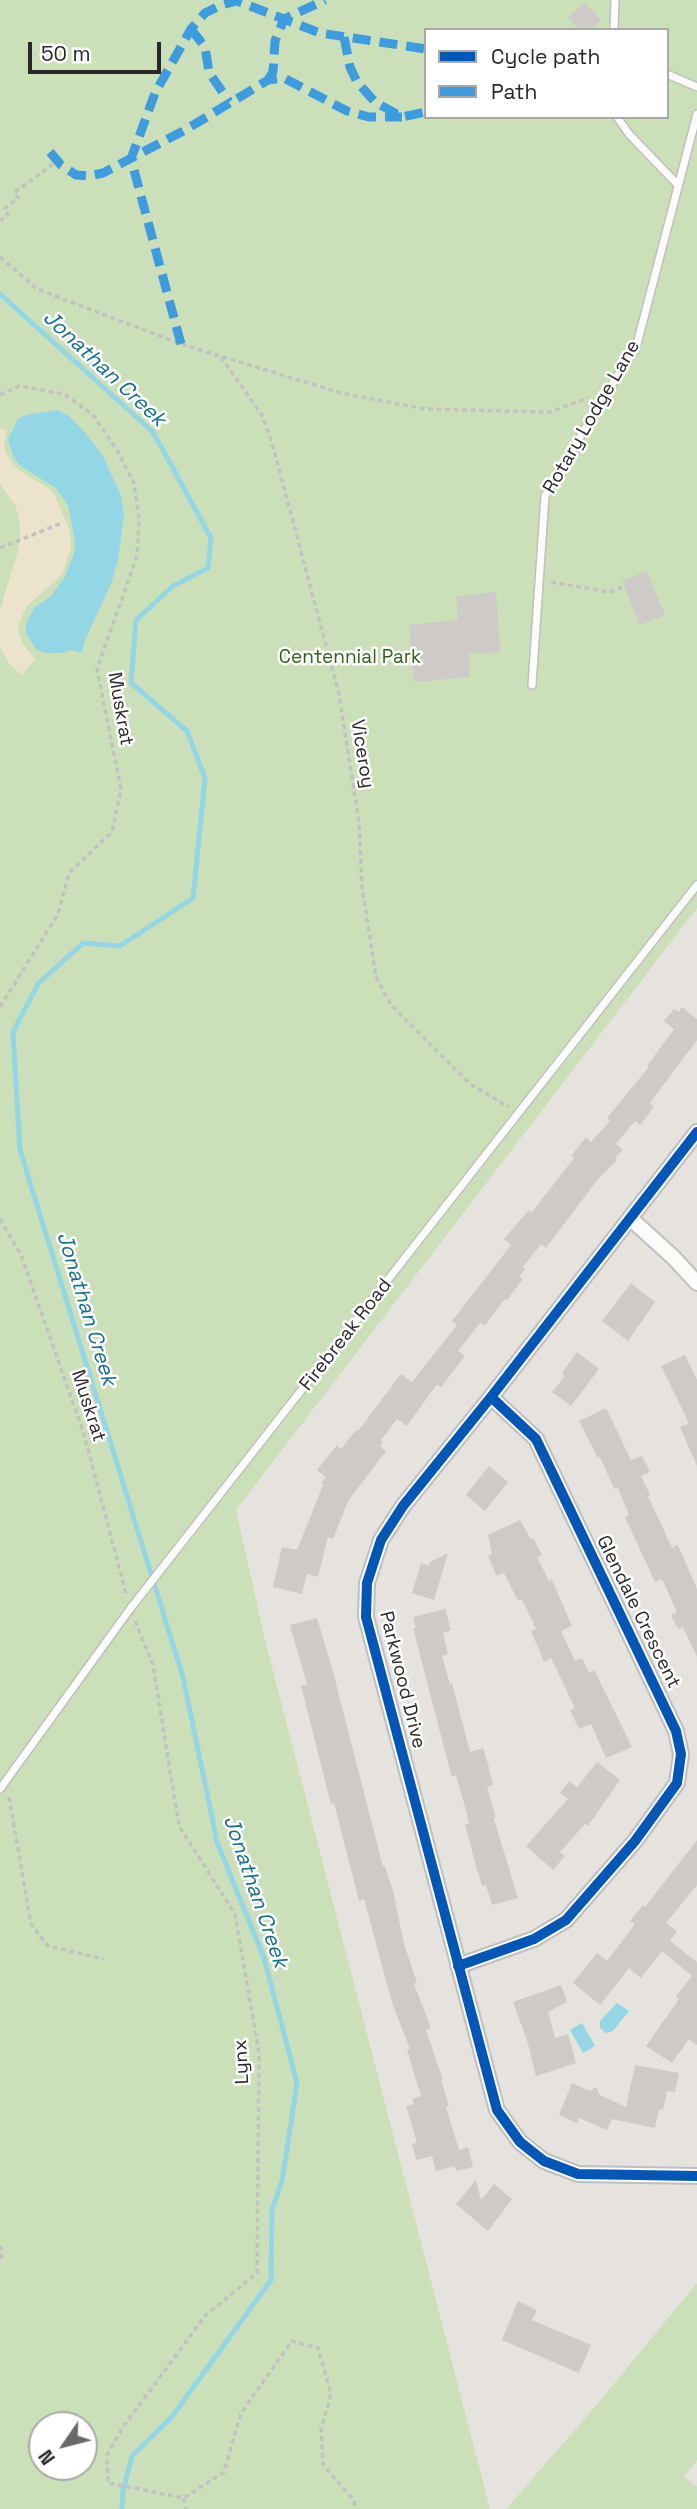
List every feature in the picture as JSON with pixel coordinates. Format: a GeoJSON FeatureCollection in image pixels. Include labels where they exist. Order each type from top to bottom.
{"type":"FeatureCollection","features":[{"type":"Feature","properties":{"kind":"street","name":"Parkwood Drive"},"geometry":{"type":"LineString","coordinates":[[697,1132],[491,1397],[402,1506],[380,1540],[367,1583],[366,1617],[497,2110],[520,2142],[544,2161],[578,2174],[697,2176]]}},
{"type":"Feature","properties":{"kind":"street"},"geometry":{"type":"LineString","coordinates":[[631,1219],[697,1283]]}},
{"type":"Feature","properties":{"kind":"street","name":"Glendale Crescent"},"geometry":{"type":"LineString","coordinates":[[458,1966],[534,1939],[566,1920],[635,1841],[677,1783],[681,1754],[676,1731],[536,1439],[491,1397]]}},
{"type":"Feature","properties":{"kind":"lane"},"geometry":{"type":"LineString","coordinates":[[614,28],[615,0]]}},
{"type":"Feature","properties":{"kind":"lane"},"geometry":{"type":"LineString","coordinates":[[669,75],[697,87]]}},
{"type":"Feature","properties":{"kind":"lane","name":"Rotary Lodge Lane"},"geometry":{"type":"LineString","coordinates":[[532,685],[545,496],[636,348],[697,114]]}},
{"type":"Feature","properties":{"kind":"lane"},"geometry":{"type":"LineString","coordinates":[[618,119],[629,134],[678,185]]}},
{"type":"Feature","properties":{"kind":"lane","name":"Firebreak Road"},"geometry":{"type":"LineString","coordinates":[[0,1789],[130,1609],[697,885]]}},
{"type":"Feature","properties":{"kind":"path"},"geometry":{"type":"LineString","coordinates":[[0,221],[9,214],[4,209],[18,198],[14,193],[57,161]]}},
{"type":"Feature","properties":{"kind":"path"},"geometry":{"type":"LineString","coordinates":[[0,257],[37,289],[181,345],[341,393],[425,409],[550,412],[607,392]]}},
{"type":"Feature","properties":{"kind":"path"},"geometry":{"type":"LineString","coordinates":[[0,548],[62,523]]}},
{"type":"Feature","properties":{"kind":"path"},"geometry":{"type":"LineString","coordinates":[[539,580],[609,592],[624,587]]}},
{"type":"Feature","properties":{"kind":"path"},"geometry":{"type":"LineString","coordinates":[[6,1782],[32,1924],[48,1946],[104,1959]]}},
{"type":"Feature","properties":{"kind":"path"},"geometry":{"type":"LineString","coordinates":[[0,2246],[0,2263]]}},
{"type":"Feature","properties":{"kind":"path"},"geometry":{"type":"LineString","coordinates":[[187,2509],[184,2498],[224,2472],[241,2413],[292,2342],[318,2348],[331,2394],[321,2430],[323,2465],[354,2500],[355,2509]]}},
{"type":"Feature","properties":{"kind":"green space","name":"Centennial Park"},"geometry":{"type":"Polygon","coordinates":[[[0,0],[697,0],[697,908],[236,1510],[265,1640],[490,2509],[0,2509],[0,0]]]}},
{"type":"Feature","properties":{"kind":"green space"},"geometry":{"type":"Polygon","coordinates":[[[697,2283],[697,2460],[684,2477],[697,2487],[697,2509],[506,2509],[594,2408],[697,2283]]]}},
{"type":"Feature","properties":{"kind":"sand"},"geometry":{"type":"Polygon","coordinates":[[[0,428],[7,430],[4,441],[6,453],[12,463],[51,490],[70,532],[71,548],[62,575],[27,606],[21,618],[18,630],[22,643],[35,659],[22,675],[10,665],[0,647],[0,610],[19,547],[20,526],[16,507],[0,484],[0,428]]]}},
{"type":"Feature","properties":{"kind":"water"},"geometry":{"type":"Polygon","coordinates":[[[58,410],[70,417],[102,454],[121,496],[124,515],[118,560],[111,584],[85,640],[82,653],[70,650],[44,653],[36,649],[26,633],[26,624],[34,608],[51,596],[65,577],[74,554],[75,541],[68,505],[56,488],[14,459],[8,439],[18,419],[26,415],[58,410]]]}},
{"type":"Feature","properties":{"kind":"water"},"geometry":{"type":"Polygon","coordinates":[[[617,2003],[629,2011],[613,2031],[606,2033],[600,2028],[600,2021],[617,2003]]]}},
{"type":"Feature","properties":{"kind":"water"},"geometry":{"type":"Polygon","coordinates":[[[582,2023],[595,2046],[583,2053],[570,2030],[582,2023]]]}},
{"type":"Feature","properties":{"kind":"building"},"geometry":{"type":"Polygon","coordinates":[[[585,3],[601,20],[592,28],[577,28],[568,17],[585,3]]]}},
{"type":"Feature","properties":{"kind":"building"},"geometry":{"type":"Polygon","coordinates":[[[647,571],[665,615],[640,625],[622,581],[647,571]]]}},
{"type":"Feature","properties":{"kind":"building"},"geometry":{"type":"Polygon","coordinates":[[[496,592],[500,652],[469,654],[470,677],[414,682],[409,625],[458,620],[456,596],[496,592]]]}},
{"type":"Feature","properties":{"kind":"building"},"geometry":{"type":"Polygon","coordinates":[[[682,1007],[697,1019],[697,1040],[650,1103],[654,1107],[640,1125],[635,1121],[616,1144],[623,1150],[615,1158],[617,1160],[598,1179],[546,1248],[541,1244],[523,1267],[525,1269],[519,1276],[523,1279],[485,1325],[480,1323],[458,1351],[465,1356],[441,1387],[437,1384],[407,1426],[397,1419],[381,1440],[383,1442],[380,1446],[386,1451],[348,1501],[333,1539],[328,1537],[318,1577],[307,1574],[302,1594],[273,1587],[282,1547],[297,1550],[323,1485],[321,1483],[326,1477],[317,1470],[337,1445],[341,1449],[356,1430],[358,1431],[401,1374],[412,1382],[457,1325],[452,1321],[511,1245],[504,1239],[529,1210],[532,1212],[574,1158],[571,1156],[586,1137],[591,1142],[610,1121],[607,1118],[649,1067],[647,1066],[674,1029],[664,1021],[674,1009],[679,1012],[682,1007]]]}},
{"type":"Feature","properties":{"kind":"building"},"geometry":{"type":"Polygon","coordinates":[[[631,1283],[655,1302],[628,1341],[602,1321],[631,1283]]]}},
{"type":"Feature","properties":{"kind":"building"},"geometry":{"type":"Polygon","coordinates":[[[577,1352],[599,1369],[571,1406],[552,1392],[565,1376],[562,1373],[577,1352]]]}},
{"type":"Feature","properties":{"kind":"building"},"geometry":{"type":"Polygon","coordinates":[[[685,1355],[697,1380],[697,1466],[680,1427],[689,1423],[661,1366],[685,1355]]]}},
{"type":"Feature","properties":{"kind":"building"},"geometry":{"type":"Polygon","coordinates":[[[606,1408],[631,1460],[642,1456],[650,1472],[641,1476],[650,1495],[648,1496],[672,1548],[678,1545],[697,1589],[697,1657],[683,1627],[678,1629],[671,1615],[677,1612],[662,1579],[655,1582],[625,1517],[629,1515],[618,1488],[614,1489],[600,1457],[598,1458],[579,1421],[606,1408]]]}},
{"type":"Feature","properties":{"kind":"building"},"geometry":{"type":"Polygon","coordinates":[[[489,1466],[508,1482],[485,1511],[466,1495],[489,1466]]]}},
{"type":"Feature","properties":{"kind":"building"},"geometry":{"type":"Polygon","coordinates":[[[520,1520],[542,1555],[537,1557],[549,1581],[552,1580],[572,1626],[561,1631],[575,1661],[582,1658],[589,1673],[594,1670],[632,1747],[606,1758],[591,1724],[579,1729],[570,1710],[575,1708],[551,1658],[544,1662],[531,1631],[536,1629],[522,1599],[518,1601],[504,1573],[497,1576],[488,1556],[492,1554],[488,1535],[520,1520]]]}},
{"type":"Feature","properties":{"kind":"building"},"geometry":{"type":"Polygon","coordinates":[[[448,1553],[434,1600],[412,1593],[421,1563],[429,1566],[430,1562],[448,1553]]]}},
{"type":"Feature","properties":{"kind":"building"},"geometry":{"type":"Polygon","coordinates":[[[445,1609],[451,1630],[443,1633],[448,1654],[442,1656],[470,1752],[483,1748],[493,1785],[487,1787],[496,1818],[493,1816],[518,1898],[492,1905],[476,1866],[465,1825],[469,1823],[465,1807],[456,1775],[452,1777],[413,1628],[416,1628],[413,1617],[445,1609]]]}},
{"type":"Feature","properties":{"kind":"building"},"geometry":{"type":"Polygon","coordinates":[[[317,1618],[383,1867],[385,1866],[393,1891],[404,1944],[417,1983],[414,1984],[431,2028],[426,2030],[443,2080],[449,2106],[446,2107],[459,2150],[468,2147],[473,2167],[456,2171],[455,2166],[436,2171],[432,2156],[416,2160],[412,2144],[417,2142],[406,2106],[414,2104],[412,2099],[421,2096],[407,2050],[410,2049],[392,2003],[364,1899],[359,1901],[301,1686],[307,1685],[290,1625],[317,1618]]]}},
{"type":"Feature","properties":{"kind":"building"},"geometry":{"type":"Polygon","coordinates":[[[597,1762],[620,1780],[588,1826],[585,1824],[560,1852],[565,1856],[553,1870],[526,1846],[568,1799],[560,1793],[569,1781],[577,1787],[597,1762]]]}},
{"type":"Feature","properties":{"kind":"building"},"geometry":{"type":"Polygon","coordinates":[[[697,1840],[697,1885],[666,1923],[677,1931],[670,1941],[697,1962],[697,2045],[689,2039],[672,2063],[646,2046],[679,1999],[676,1996],[692,1976],[662,1951],[641,1978],[629,1968],[600,2005],[573,1983],[597,1953],[607,1961],[635,1924],[630,1921],[643,1905],[645,1907],[697,1840]]]}},
{"type":"Feature","properties":{"kind":"building"},"geometry":{"type":"Polygon","coordinates":[[[561,1985],[567,2002],[548,2012],[555,2038],[568,2034],[576,2063],[536,2076],[513,2002],[561,1985]]]}},
{"type":"Feature","properties":{"kind":"building"},"geometry":{"type":"Polygon","coordinates":[[[635,2065],[679,2073],[675,2092],[667,2091],[663,2110],[659,2109],[655,2128],[612,2119],[607,2130],[579,2118],[577,2123],[559,2115],[572,2083],[590,2091],[596,2087],[600,2095],[626,2107],[635,2065]]]}},
{"type":"Feature","properties":{"kind":"building"},"geometry":{"type":"Polygon","coordinates":[[[476,2180],[481,2200],[494,2184],[512,2199],[488,2231],[456,2204],[476,2180]]]}},
{"type":"Feature","properties":{"kind":"building"},"geometry":{"type":"Polygon","coordinates":[[[518,2301],[537,2310],[532,2320],[591,2345],[579,2373],[502,2340],[518,2301]]]}},
{"type":"Feature","properties":{"kind":"waterway","name":"Jonathan Creek"},"geometry":{"type":"LineString","coordinates":[[0,294],[153,432],[211,538],[208,568],[173,586],[136,620],[131,683],[187,731],[205,778],[193,898],[120,946],[83,943],[38,984],[13,1032],[20,1150],[183,1677],[217,1842],[264,1958],[297,2083],[282,2181],[272,2210],[271,2280],[171,2418],[132,2456],[123,2491],[122,2509]]}},
{"type":"Feature","properties":{"kind":"marked path"},"geometry":{"type":"LineString","coordinates":[[268,80],[273,72],[275,41],[284,19],[325,0]]}},
{"type":"Feature","properties":{"kind":"marked path"},"geometry":{"type":"LineString","coordinates":[[181,344],[131,159],[155,93],[191,29],[205,13],[237,1],[320,33],[424,49]]}},
{"type":"Feature","properties":{"kind":"marked path"},"geometry":{"type":"LineString","coordinates":[[191,29],[205,47],[209,72],[229,102]]}},
{"type":"Feature","properties":{"kind":"marked path"},"geometry":{"type":"LineString","coordinates":[[344,37],[350,67],[357,82],[375,102],[402,117],[424,112]]}},
{"type":"Feature","properties":{"kind":"marked path"},"geometry":{"type":"LineString","coordinates":[[50,152],[61,165],[76,175],[103,173],[185,130],[268,80],[284,78],[347,111],[369,117],[402,117]]}},
{"type":"Feature","properties":{"kind":"cycle path"},"geometry":{"type":"LineString","coordinates":[[697,1132],[403,1506],[381,1540],[367,1583],[366,1617],[497,2110],[520,2142],[544,2161],[578,2174],[697,2176]]}},
{"type":"Feature","properties":{"kind":"cycle path"},"geometry":{"type":"LineString","coordinates":[[458,1966],[534,1939],[566,1920],[635,1841],[677,1783],[681,1754],[676,1731],[536,1439],[491,1397]]}}]}
